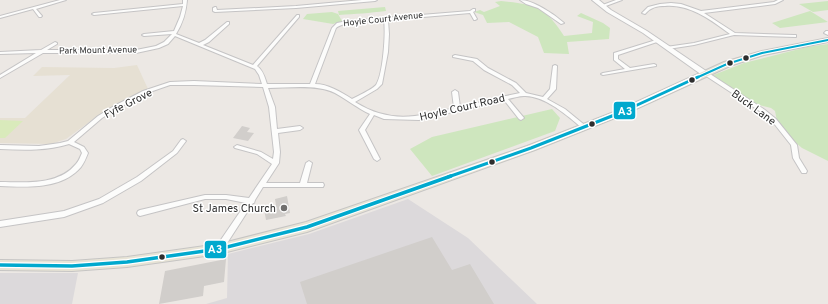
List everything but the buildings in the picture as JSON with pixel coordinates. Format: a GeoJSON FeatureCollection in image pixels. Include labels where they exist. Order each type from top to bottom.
{"type":"FeatureCollection","features":[{"type":"Feature","properties":{"kind":"main road"},"geometry":{"type":"LineString","coordinates":[[0,265],[98,265],[188,254],[258,240],[328,220],[525,151],[629,109],[705,73],[750,57],[828,40]]}},
{"type":"Feature","properties":{"kind":"street"},"geometry":{"type":"LineString","coordinates":[[0,17],[64,0]]}},
{"type":"Feature","properties":{"kind":"street"},"geometry":{"type":"LineString","coordinates":[[214,8],[215,11],[280,8],[375,0]]}},
{"type":"Feature","properties":{"kind":"street"},"geometry":{"type":"LineString","coordinates":[[522,0],[539,7],[562,23]]}},
{"type":"Feature","properties":{"kind":"street"},"geometry":{"type":"LineString","coordinates":[[595,0],[705,73]]}},
{"type":"Feature","properties":{"kind":"street"},"geometry":{"type":"LineString","coordinates":[[602,6],[620,0]]}},
{"type":"Feature","properties":{"kind":"street"},"geometry":{"type":"LineString","coordinates":[[702,12],[775,4],[781,0]]}},
{"type":"Feature","properties":{"kind":"street"},"geometry":{"type":"LineString","coordinates":[[278,1],[280,8]]}},
{"type":"Feature","properties":{"kind":"street"},"geometry":{"type":"LineString","coordinates":[[94,14],[185,2],[182,19],[175,34]]}},
{"type":"Feature","properties":{"kind":"street"},"geometry":{"type":"LineString","coordinates":[[644,13],[649,8],[669,3],[690,6],[702,12],[734,34]]}},
{"type":"Feature","properties":{"kind":"street"},"geometry":{"type":"LineString","coordinates":[[34,8],[40,16]]}},
{"type":"Feature","properties":{"kind":"street","name":"Hoyle Court Avenue"},"geometry":{"type":"LineString","coordinates":[[312,85],[336,25],[344,22],[472,11],[475,19]]}},
{"type":"Feature","properties":{"kind":"street"},"geometry":{"type":"LineString","coordinates":[[254,66],[298,16]]}},
{"type":"Feature","properties":{"kind":"street"},"geometry":{"type":"LineString","coordinates":[[351,102],[375,88],[379,84],[388,26],[386,19]]}},
{"type":"Feature","properties":{"kind":"street"},"geometry":{"type":"LineString","coordinates":[[199,45],[207,41],[228,23]]}},
{"type":"Feature","properties":{"kind":"street"},"geometry":{"type":"LineString","coordinates":[[144,35],[175,34],[254,66],[262,75],[264,86],[272,107],[278,152],[276,163],[263,185],[219,248]]}},
{"type":"Feature","properties":{"kind":"street","name":"Park Mount Avenue"},"geometry":{"type":"LineString","coordinates":[[0,53],[41,51],[132,51],[148,49],[166,43],[175,34]]}},
{"type":"Feature","properties":{"kind":"street"},"geometry":{"type":"LineString","coordinates":[[668,48],[694,44],[734,34],[794,36]]}},
{"type":"Feature","properties":{"kind":"street"},"geometry":{"type":"LineString","coordinates":[[629,69],[616,59],[616,54],[658,41]]}},
{"type":"Feature","properties":{"kind":"street"},"geometry":{"type":"LineString","coordinates":[[0,77],[55,43]]}},
{"type":"Feature","properties":{"kind":"street","name":"Hoyle Court Road"},"geometry":{"type":"LineString","coordinates":[[455,56],[475,60],[486,69],[514,84],[524,94]]}},
{"type":"Feature","properties":{"kind":"street"},"geometry":{"type":"LineString","coordinates":[[603,74],[654,65]]}},
{"type":"Feature","properties":{"kind":"street"},"geometry":{"type":"LineString","coordinates":[[545,98],[553,89],[555,66]]}},
{"type":"Feature","properties":{"kind":"street","name":"Buck Lane"},"geometry":{"type":"LineString","coordinates":[[705,73],[763,111],[774,120],[794,145],[796,158],[804,171]]}},
{"type":"Feature","properties":{"kind":"street","name":"Fyfe Grove"},"geometry":{"type":"LineString","coordinates":[[0,148],[39,148],[70,142],[100,117],[136,97],[170,84],[194,83],[264,86]]}},
{"type":"Feature","properties":{"kind":"street","name":"Hoyle Court Road"},"geometry":{"type":"LineString","coordinates":[[264,86],[312,85],[327,88],[373,113],[384,117],[407,119],[419,118],[504,97],[524,94],[545,98],[560,107],[584,127]]}},
{"type":"Feature","properties":{"kind":"street"},"geometry":{"type":"LineString","coordinates":[[455,92],[457,108]]}},
{"type":"Feature","properties":{"kind":"street"},"geometry":{"type":"LineString","coordinates":[[504,97],[521,118]]}},
{"type":"Feature","properties":{"kind":"street"},"geometry":{"type":"LineString","coordinates":[[373,113],[362,130],[376,159]]}},
{"type":"Feature","properties":{"kind":"street"},"geometry":{"type":"LineString","coordinates":[[275,132],[300,128]]}},
{"type":"Feature","properties":{"kind":"street"},"geometry":{"type":"LineString","coordinates":[[0,224],[64,214],[101,201],[139,179],[175,152],[183,141]]}},
{"type":"Feature","properties":{"kind":"street"},"geometry":{"type":"LineString","coordinates":[[0,184],[29,185],[54,182],[70,173],[82,163],[85,153],[82,148],[70,142]]}},
{"type":"Feature","properties":{"kind":"street"},"geometry":{"type":"LineString","coordinates":[[237,147],[259,153],[276,163]]}},
{"type":"Feature","properties":{"kind":"street"},"geometry":{"type":"LineString","coordinates":[[303,185],[309,163]]}},
{"type":"Feature","properties":{"kind":"street"},"geometry":{"type":"LineString","coordinates":[[263,185],[321,185]]}},
{"type":"Feature","properties":{"kind":"street"},"geometry":{"type":"LineString","coordinates":[[140,213],[205,197],[226,197],[252,201]]}},
{"type":"Feature","properties":{"kind":"shaded area"},"geometry":{"type":"Polygon","coordinates":[[[137,65],[148,89],[107,109],[66,139],[51,144],[0,143],[0,118],[25,118],[70,75],[33,76],[42,67],[114,68],[137,65]]]}},
{"type":"Feature","properties":{"kind":"shaded area"},"geometry":{"type":"Polygon","coordinates":[[[408,199],[468,238],[537,304],[206,304],[227,298],[228,254],[309,234],[408,199]]]}},
{"type":"Feature","properties":{"kind":"shaded area"},"geometry":{"type":"Polygon","coordinates":[[[0,273],[78,273],[72,304],[0,304],[0,273]]]}},
{"type":"Feature","properties":{"kind":"green space"},"geometry":{"type":"Polygon","coordinates":[[[501,1],[522,4],[538,9],[551,19],[564,36],[592,33],[593,22],[577,16],[581,13],[603,23],[610,28],[609,39],[567,42],[569,54],[544,53],[538,37],[509,22],[487,23],[483,15],[474,12],[480,10],[484,12],[500,6],[495,2],[501,1]]]}},
{"type":"Feature","properties":{"kind":"green space"},"geometry":{"type":"Polygon","coordinates":[[[828,1],[828,10],[813,12],[799,4],[828,1]]]}},
{"type":"Feature","properties":{"kind":"green space"},"geometry":{"type":"Polygon","coordinates":[[[385,7],[386,11],[339,15],[338,11],[385,7]]]}},
{"type":"Feature","properties":{"kind":"green space"},"geometry":{"type":"Polygon","coordinates":[[[810,11],[828,22],[780,28],[772,23],[810,11]]]}},
{"type":"Feature","properties":{"kind":"green space"},"geometry":{"type":"Polygon","coordinates":[[[332,12],[338,14],[342,21],[333,24],[303,19],[307,14],[332,12]]]}},
{"type":"Feature","properties":{"kind":"green space"},"geometry":{"type":"Polygon","coordinates":[[[828,44],[828,161],[802,148],[795,142],[777,121],[775,111],[771,108],[755,104],[711,76],[744,63],[807,47],[828,44]]]}},
{"type":"Feature","properties":{"kind":"green space"},"geometry":{"type":"Polygon","coordinates":[[[552,109],[560,118],[555,131],[432,176],[410,149],[432,137],[552,109]]]}},
{"type":"Feature","properties":{"kind":"green space"},"geometry":{"type":"Polygon","coordinates":[[[0,120],[23,121],[5,138],[0,138],[0,120]]]}},
{"type":"Feature","properties":{"kind":"transit line","name":"A3"},"geometry":{"type":"LineString","coordinates":[[0,265],[72,266],[127,262],[219,249],[307,227],[531,148],[622,112],[727,64],[762,53],[828,40]]}},
{"type":"Feature","properties":{"kind":"place","name":"St James Church"},"geometry":{"type":"Point","coordinates":[284,208]}}]}
